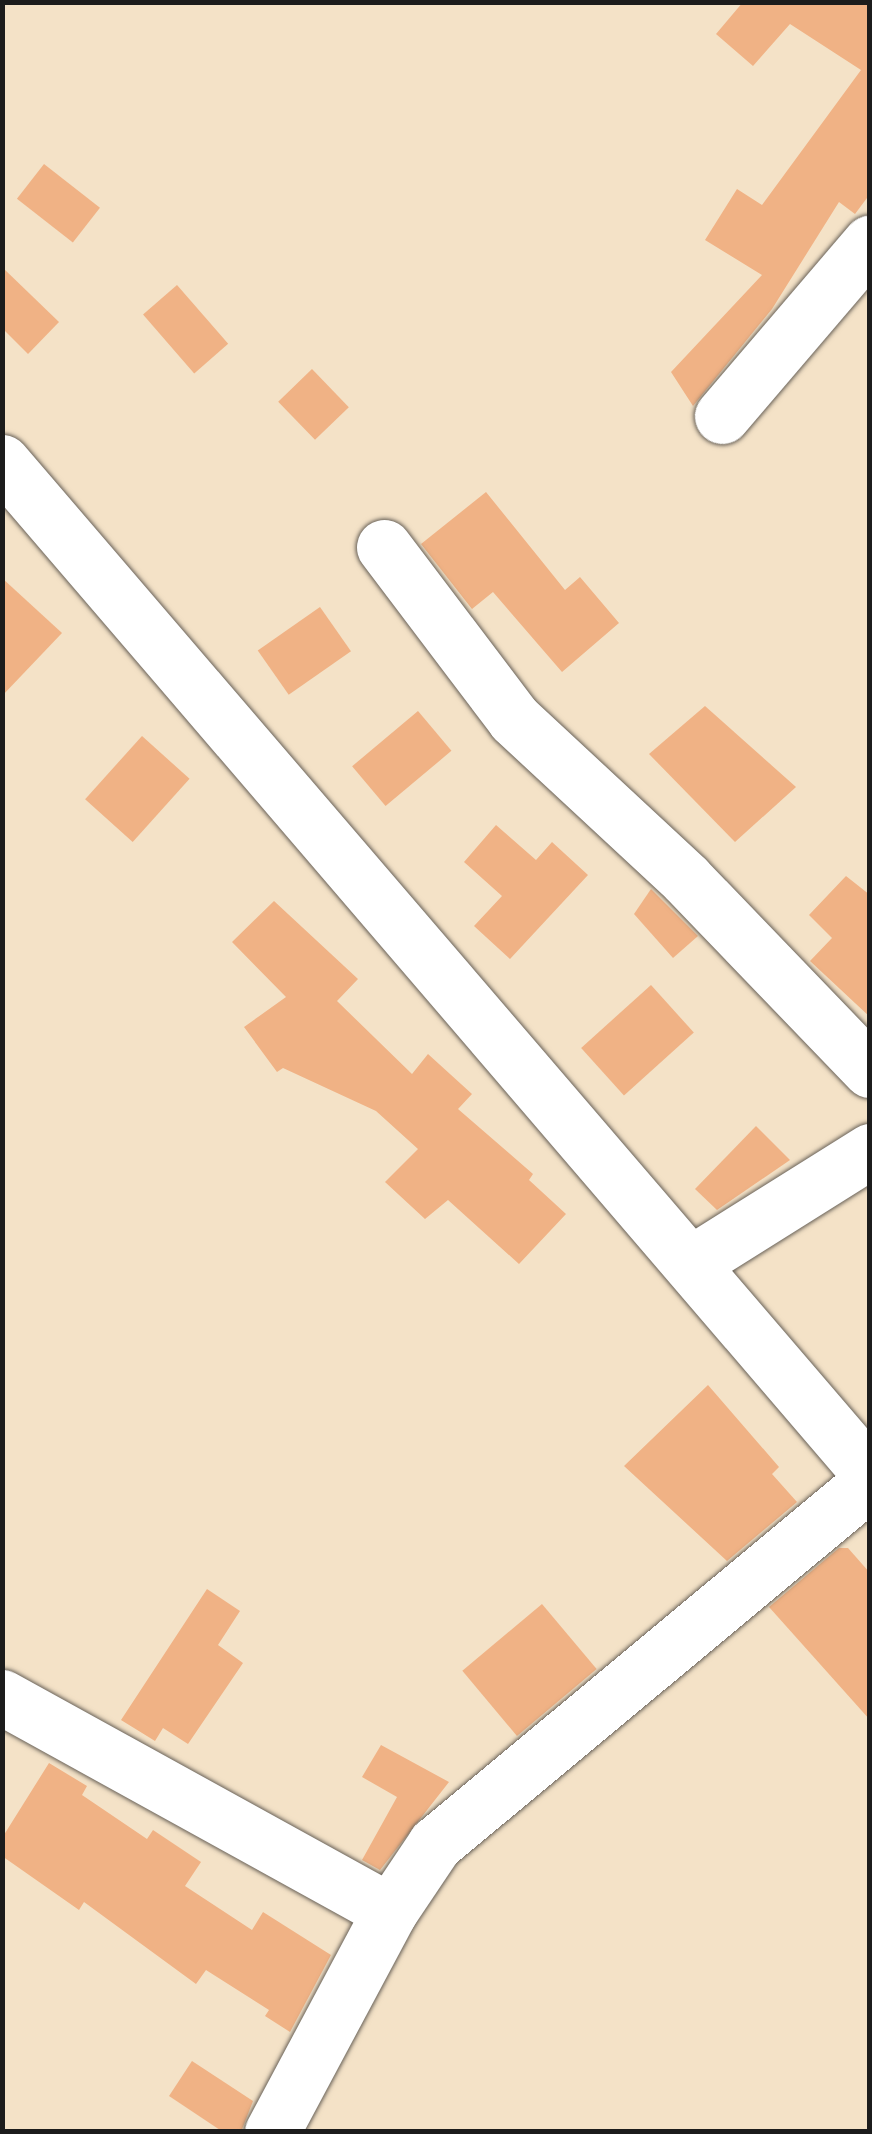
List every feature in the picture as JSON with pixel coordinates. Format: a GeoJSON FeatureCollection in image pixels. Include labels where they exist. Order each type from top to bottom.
{"type":"FeatureCollection","features":[{"type":"Feature","properties":{"kind":"street"},"geometry":{"type":"LineString","coordinates":[[722,416],[870,243]]}},
{"type":"Feature","properties":{"kind":"street"},"geometry":{"type":"LineString","coordinates":[[2,462],[694,1262],[870,1474]]}},
{"type":"Feature","properties":{"kind":"street"},"geometry":{"type":"LineString","coordinates":[[384,546],[514,719],[686,879],[870,1070]]}},
{"type":"Feature","properties":{"kind":"street"},"geometry":{"type":"LineString","coordinates":[[694,1262],[870,1152]]}},
{"type":"Feature","properties":{"kind":"street"},"geometry":{"type":"LineString","coordinates":[[272,2132],[390,1912],[435,1844],[870,1482]]}},
{"type":"Feature","properties":{"kind":"street"},"geometry":{"type":"LineString","coordinates":[[2,1697],[390,1912]]}},
{"type":"Feature","properties":{"kind":"building"},"geometry":{"type":"Polygon","coordinates":[[[743,2],[870,2],[870,194],[855,214],[839,202],[772,309],[693,406],[671,372],[762,275],[705,240],[737,189],[762,205],[861,70],[790,24],[753,66],[716,34],[743,2]]]}},
{"type":"Feature","properties":{"kind":"building"},"geometry":{"type":"Polygon","coordinates":[[[44,164],[100,208],[73,242],[17,199],[44,164]]]}},
{"type":"Feature","properties":{"kind":"building"},"geometry":{"type":"Polygon","coordinates":[[[2,267],[59,322],[28,354],[2,328],[2,267]]]}},
{"type":"Feature","properties":{"kind":"building"},"geometry":{"type":"Polygon","coordinates":[[[177,285],[228,344],[194,373],[143,315],[177,285]]]}},
{"type":"Feature","properties":{"kind":"building"},"geometry":{"type":"Polygon","coordinates":[[[312,369],[349,407],[315,440],[278,402],[312,369]]]}},
{"type":"Feature","properties":{"kind":"building"},"geometry":{"type":"Polygon","coordinates":[[[486,492],[565,590],[580,577],[619,623],[562,672],[493,592],[472,609],[421,544],[486,492]]]}},
{"type":"Feature","properties":{"kind":"building"},"geometry":{"type":"Polygon","coordinates":[[[2,578],[62,633],[2,696],[2,578]]]}},
{"type":"Feature","properties":{"kind":"building"},"geometry":{"type":"Polygon","coordinates":[[[320,607],[351,651],[289,695],[258,651],[320,607]]]}},
{"type":"Feature","properties":{"kind":"building"},"geometry":{"type":"Polygon","coordinates":[[[705,706],[796,787],[735,842],[649,754],[705,706]]]}},
{"type":"Feature","properties":{"kind":"building"},"geometry":{"type":"Polygon","coordinates":[[[418,711],[451,751],[386,806],[352,766],[418,711]]]}},
{"type":"Feature","properties":{"kind":"building"},"geometry":{"type":"Polygon","coordinates":[[[142,736],[190,779],[133,842],[85,799],[142,736]]]}},
{"type":"Feature","properties":{"kind":"building"},"geometry":{"type":"Polygon","coordinates":[[[496,825],[536,860],[552,842],[588,875],[510,959],[474,926],[502,896],[464,862],[496,825]]]}},
{"type":"Feature","properties":{"kind":"building"},"geometry":{"type":"Polygon","coordinates":[[[846,876],[870,895],[870,1017],[810,961],[832,938],[809,915],[846,876]]]}},
{"type":"Feature","properties":{"kind":"building"},"geometry":{"type":"Polygon","coordinates":[[[651,889],[698,936],[673,958],[634,914],[651,889]]]}},
{"type":"Feature","properties":{"kind":"building"},"geometry":{"type":"Polygon","coordinates":[[[274,901],[358,979],[337,1001],[412,1074],[428,1054],[472,1094],[458,1109],[533,1174],[529,1180],[566,1214],[519,1264],[448,1200],[425,1219],[385,1182],[418,1149],[376,1111],[283,1068],[277,1072],[244,1027],[286,997],[232,942],[274,901]]]}},
{"type":"Feature","properties":{"kind":"building"},"geometry":{"type":"Polygon","coordinates":[[[651,985],[694,1033],[624,1095],[581,1048],[651,985]]]}},
{"type":"Feature","properties":{"kind":"building"},"geometry":{"type":"Polygon","coordinates":[[[756,1126],[790,1160],[717,1210],[695,1189],[756,1126]]]}},
{"type":"Feature","properties":{"kind":"building"},"geometry":{"type":"Polygon","coordinates":[[[708,1385],[779,1467],[772,1474],[797,1502],[727,1561],[624,1466],[708,1385]]]}},
{"type":"Feature","properties":{"kind":"building"},"geometry":{"type":"Polygon","coordinates":[[[839,1548],[848,1548],[870,1573],[870,1720],[769,1607],[839,1548]]]}},
{"type":"Feature","properties":{"kind":"building"},"geometry":{"type":"Polygon","coordinates":[[[207,1589],[240,1611],[218,1645],[243,1663],[188,1744],[163,1728],[155,1741],[121,1720],[207,1589]]]}},
{"type":"Feature","properties":{"kind":"building"},"geometry":{"type":"Polygon","coordinates":[[[542,1604],[597,1669],[517,1736],[462,1671],[542,1604]]]}},
{"type":"Feature","properties":{"kind":"building"},"geometry":{"type":"Polygon","coordinates":[[[381,1745],[449,1782],[380,1870],[362,1860],[397,1797],[362,1777],[381,1745]]]}},
{"type":"Feature","properties":{"kind":"building"},"geometry":{"type":"Polygon","coordinates":[[[49,1763],[87,1786],[82,1795],[147,1839],[153,1830],[201,1862],[185,1886],[252,1930],[263,1912],[331,1955],[290,2032],[265,2016],[269,2010],[206,1970],[196,1984],[84,1902],[79,1910],[2,1856],[2,1838],[49,1763]]]}},
{"type":"Feature","properties":{"kind":"building"},"geometry":{"type":"Polygon","coordinates":[[[192,2061],[253,2101],[241,2132],[223,2132],[169,2096],[192,2061]]]}}]}
